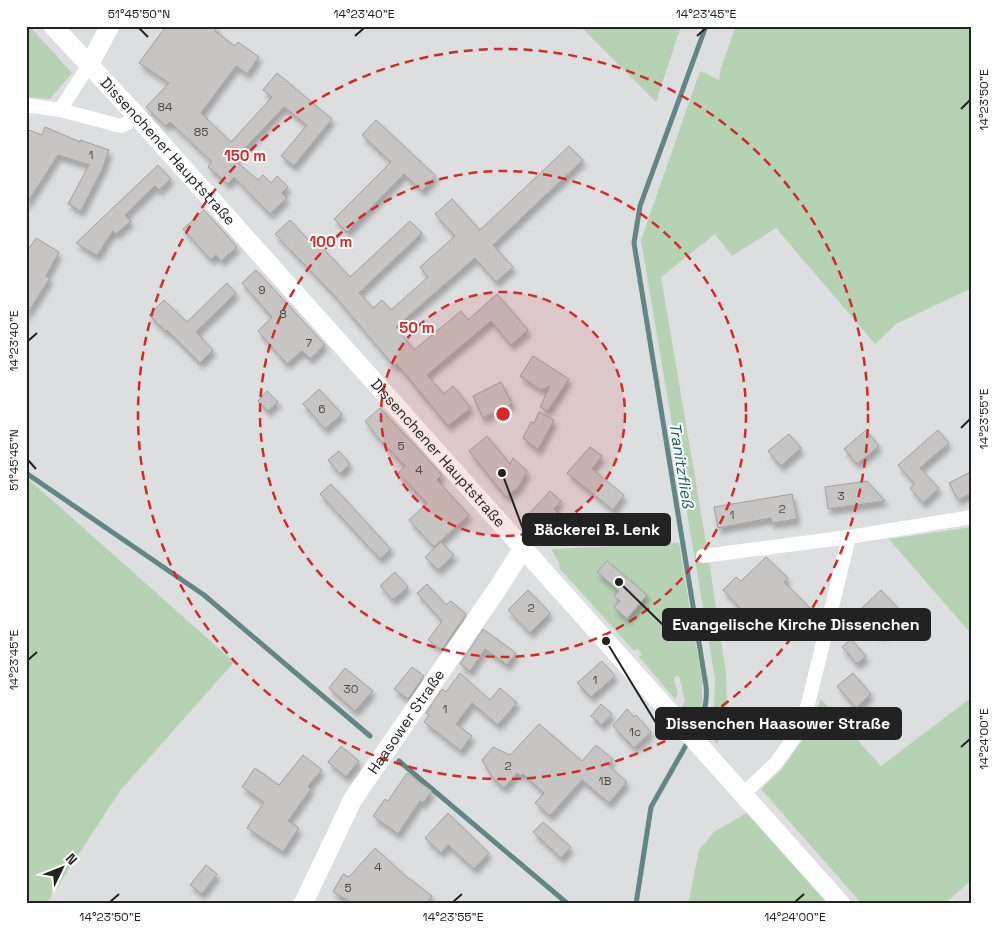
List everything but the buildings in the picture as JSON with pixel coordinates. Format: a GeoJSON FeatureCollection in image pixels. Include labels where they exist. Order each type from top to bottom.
{"type":"FeatureCollection","features":[{"type":"Feature","properties":{"kind":"main road","name":"Dissenchener Hauptstraße"},"geometry":{"type":"LineString","coordinates":[[53,26],[134,114],[841,904]]}},
{"type":"Feature","properties":{"kind":"main road"},"geometry":{"type":"LineString","coordinates":[[89,65],[110,26]]}},
{"type":"Feature","properties":{"kind":"main road","name":"Haasower Straße"},"geometry":{"type":"LineString","coordinates":[[303,904],[353,799],[498,588],[523,548]]}},
{"type":"Feature","properties":{"kind":"street"},"geometry":{"type":"LineString","coordinates":[[60,110],[89,65]]}},
{"type":"Feature","properties":{"kind":"street"},"geometry":{"type":"LineString","coordinates":[[26,105],[60,110],[121,126],[129,122],[134,114]]}},
{"type":"Feature","properties":{"kind":"street"},"geometry":{"type":"LineString","coordinates":[[703,556],[849,537],[972,517]]}},
{"type":"Feature","properties":{"kind":"street"},"geometry":{"type":"LineString","coordinates":[[743,794],[776,763],[798,732],[808,704],[849,537]]}},
{"type":"Feature","properties":{"kind":"green space"},"geometry":{"type":"Polygon","coordinates":[[[26,26],[29,26],[72,73],[50,99],[26,97],[26,26]]]}},
{"type":"Feature","properties":{"kind":"green space"},"geometry":{"type":"Polygon","coordinates":[[[580,26],[681,26],[656,102],[580,26]]]}},
{"type":"Feature","properties":{"kind":"green space"},"geometry":{"type":"Polygon","coordinates":[[[736,26],[972,26],[972,288],[896,324],[875,344],[776,228],[732,256],[715,234],[661,277],[726,673],[727,714],[725,729],[717,744],[705,730],[714,705],[715,679],[641,240],[700,71],[719,80],[721,67],[736,26]]]}},
{"type":"Feature","properties":{"kind":"green space"},"geometry":{"type":"Polygon","coordinates":[[[26,477],[234,662],[120,791],[46,904],[26,904],[26,477]]]}},
{"type":"Feature","properties":{"kind":"green space"},"geometry":{"type":"Polygon","coordinates":[[[972,527],[972,635],[889,539],[972,527]]]}},
{"type":"Feature","properties":{"kind":"green space"},"geometry":{"type":"Polygon","coordinates":[[[679,543],[702,681],[702,702],[697,721],[682,708],[685,700],[679,676],[674,679],[678,694],[675,699],[639,657],[642,654],[637,649],[634,651],[560,569],[559,562],[551,549],[679,543]]]}},
{"type":"Feature","properties":{"kind":"green space"},"geometry":{"type":"Polygon","coordinates":[[[972,697],[972,880],[944,904],[862,904],[761,789],[781,770],[806,735],[821,699],[881,766],[972,697]]]}},
{"type":"Feature","properties":{"kind":"green space"},"geometry":{"type":"Polygon","coordinates":[[[750,811],[831,904],[688,904],[699,850],[714,832],[750,811]]]}},
{"type":"Feature","properties":{"kind":"waterway","name":"Tranitzfließ"},"geometry":{"type":"LineString","coordinates":[[693,733],[704,711],[706,686],[634,243],[640,206],[706,26]]}},
{"type":"Feature","properties":{"kind":"waterway"},"geometry":{"type":"LineString","coordinates":[[26,473],[204,595],[370,736]]}},
{"type":"Feature","properties":{"kind":"waterway","name":"Tranitzfließ"},"geometry":{"type":"LineString","coordinates":[[636,904],[651,807],[689,740]]}},
{"type":"Feature","properties":{"kind":"waterway"},"geometry":{"type":"LineString","coordinates":[[399,761],[568,904]]}},
{"type":"Feature","properties":{"kind":"place","name":"Bäckerei B. Lenk"},"geometry":{"type":"Point","coordinates":[502,473]}},
{"type":"Feature","properties":{"kind":"place","name":"Evangelische Kirche Dissenchen"},"geometry":{"type":"Point","coordinates":[619,582]}},
{"type":"Feature","properties":{"kind":"place","name":"Dissenchen Haasower Straße"},"geometry":{"type":"Point","coordinates":[606,641]}}]}
